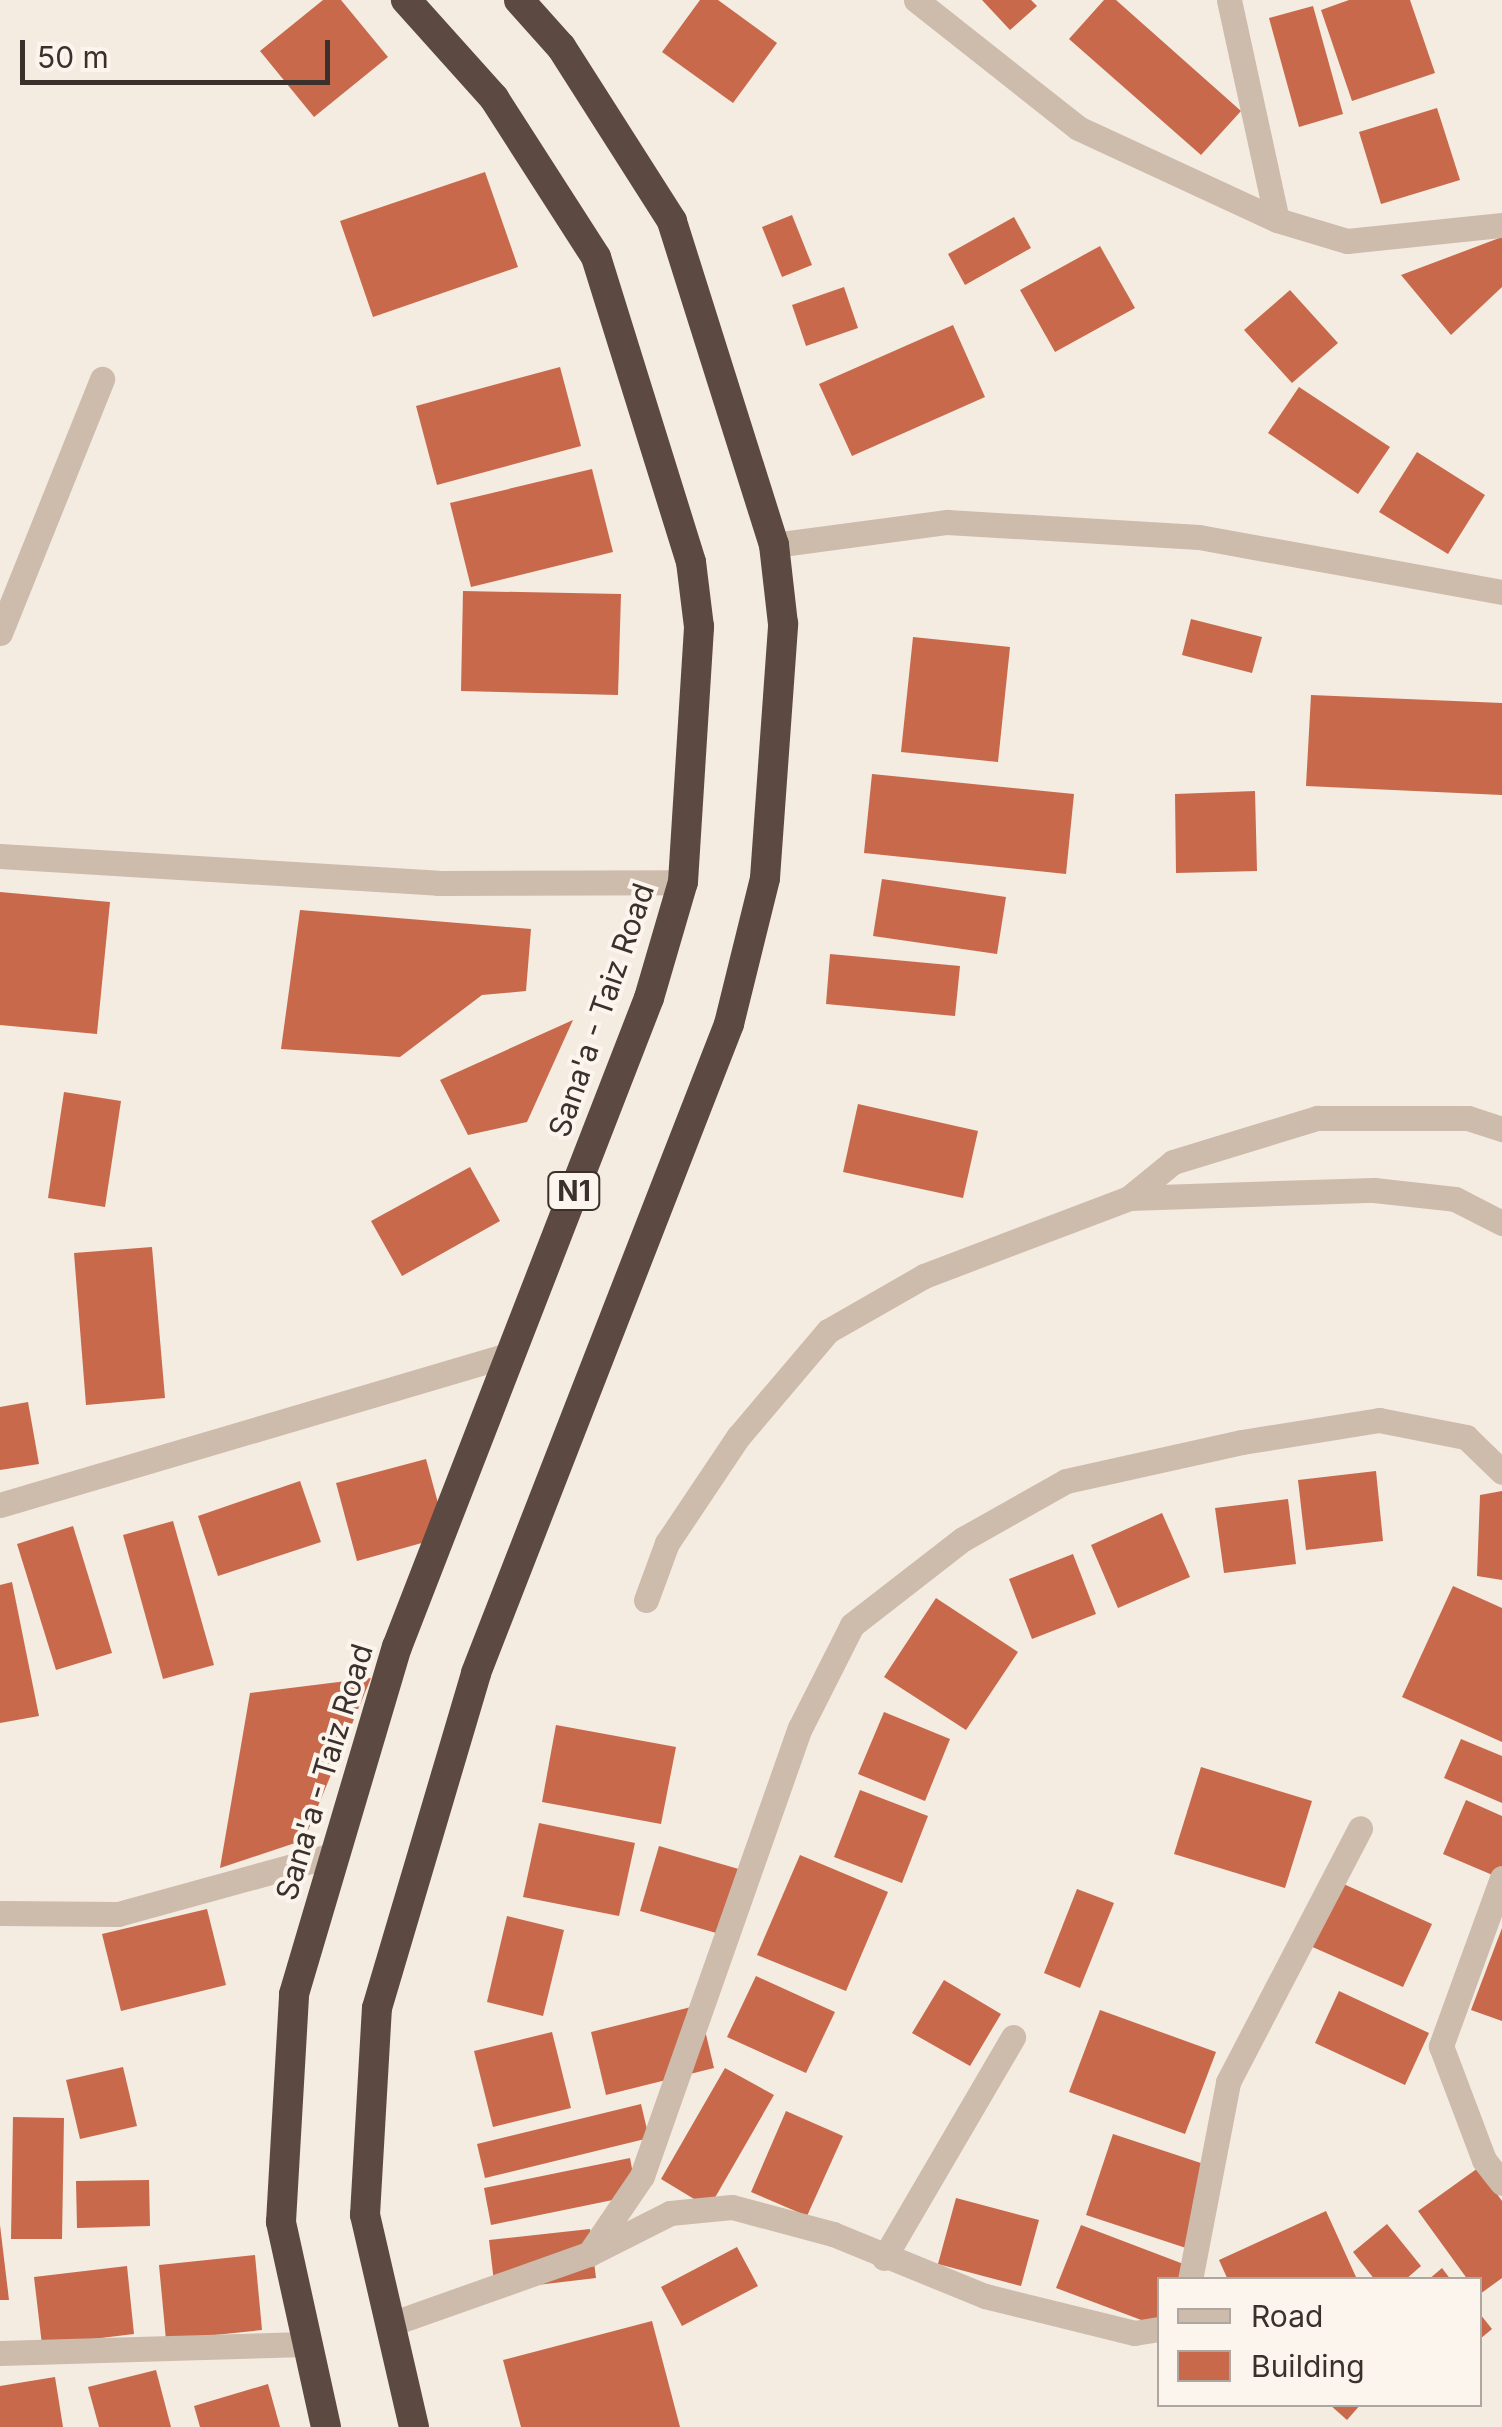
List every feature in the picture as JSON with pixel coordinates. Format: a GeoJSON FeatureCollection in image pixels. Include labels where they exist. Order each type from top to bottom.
{"type":"FeatureCollection","features":[{"type":"Feature","properties":{"kind":"highway","name":"Sana'a - Taiz Road"},"geometry":{"type":"LineString","coordinates":[[326,2427],[281,2222],[293,2013],[397,1647],[649,998],[683,882],[699,627],[691,562],[596,257],[494,98],[406,0]]}},
{"type":"Feature","properties":{"kind":"highway"},"geometry":{"type":"LineString","coordinates":[[414,2427],[365,2215],[377,2008],[476,1673],[729,1024],[765,878],[783,624],[774,544],[672,221],[562,47],[519,0]]}},
{"type":"Feature","properties":{"kind":"street"},"geometry":{"type":"LineString","coordinates":[[916,0],[1078,128],[1278,220],[1347,242],[1502,225]]}},
{"type":"Feature","properties":{"kind":"street"},"geometry":{"type":"LineString","coordinates":[[1229,0],[1278,220]]}},
{"type":"Feature","properties":{"kind":"street"},"geometry":{"type":"LineString","coordinates":[[0,632],[102,380]]}},
{"type":"Feature","properties":{"kind":"street"},"geometry":{"type":"LineString","coordinates":[[774,544],[947,522],[1160,535],[1502,592]]}},
{"type":"Feature","properties":{"kind":"street"},"geometry":{"type":"LineString","coordinates":[[0,856],[438,884],[683,882]]}},
{"type":"Feature","properties":{"kind":"street"},"geometry":{"type":"LineString","coordinates":[[646,1600],[667,1543],[738,1437],[828,1332],[924,1276],[1129,1198],[1173,1162],[1317,1118],[1468,1118],[1502,1129]]}},
{"type":"Feature","properties":{"kind":"street"},"geometry":{"type":"LineString","coordinates":[[1129,1198],[1374,1190],[1455,1199],[1502,1223]]}},
{"type":"Feature","properties":{"kind":"street"},"geometry":{"type":"LineString","coordinates":[[0,1505],[510,1354]]}},
{"type":"Feature","properties":{"kind":"street"},"geometry":{"type":"LineString","coordinates":[[589,2254],[642,2176],[800,1728],[852,1625],[962,1538],[1066,1481],[1242,1442],[1380,1420],[1466,1437],[1502,1472]]}},
{"type":"Feature","properties":{"kind":"street"},"geometry":{"type":"LineString","coordinates":[[1191,2277],[1228,2082],[1360,1828]]}},
{"type":"Feature","properties":{"kind":"street"},"geometry":{"type":"LineString","coordinates":[[0,1913],[118,1914],[336,1854]]}},
{"type":"Feature","properties":{"kind":"street"},"geometry":{"type":"LineString","coordinates":[[1502,1878],[1441,2046],[1484,2160],[1502,2183]]}},
{"type":"Feature","properties":{"kind":"street"},"geometry":{"type":"LineString","coordinates":[[884,2258],[1012,2036]]}},
{"type":"Feature","properties":{"kind":"street"},"geometry":{"type":"LineString","coordinates":[[388,2325],[589,2254],[670,2213],[732,2207],[833,2234],[985,2296],[1134,2333],[1157,2329]]}},
{"type":"Feature","properties":{"kind":"street"},"geometry":{"type":"LineString","coordinates":[[0,2353],[306,2344]]}},
{"type":"Feature","properties":{"kind":"building"},"geometry":{"type":"Polygon","coordinates":[[[323,0],[341,0],[388,57],[314,117],[260,51],[323,0]]]}},
{"type":"Feature","properties":{"kind":"building"},"geometry":{"type":"Polygon","coordinates":[[[700,0],[718,0],[777,43],[733,103],[662,52],[700,0]]]}},
{"type":"Feature","properties":{"kind":"building"},"geometry":{"type":"Polygon","coordinates":[[[982,0],[1031,0],[1037,6],[1010,30],[982,0]]]}},
{"type":"Feature","properties":{"kind":"building"},"geometry":{"type":"Polygon","coordinates":[[[1104,0],[1116,0],[1241,111],[1201,155],[1069,39],[1104,0]]]}},
{"type":"Feature","properties":{"kind":"building"},"geometry":{"type":"Polygon","coordinates":[[[1349,0],[1410,0],[1435,73],[1352,101],[1321,10],[1349,0]]]}},
{"type":"Feature","properties":{"kind":"building"},"geometry":{"type":"Polygon","coordinates":[[[1313,6],[1343,114],[1299,127],[1269,18],[1313,6]]]}},
{"type":"Feature","properties":{"kind":"building"},"geometry":{"type":"Polygon","coordinates":[[[1437,108],[1460,180],[1381,204],[1359,132],[1437,108]]]}},
{"type":"Feature","properties":{"kind":"building"},"geometry":{"type":"Polygon","coordinates":[[[485,172],[518,267],[373,317],[340,221],[485,172]]]}},
{"type":"Feature","properties":{"kind":"building"},"geometry":{"type":"Polygon","coordinates":[[[792,215],[812,265],[782,277],[762,227],[792,215]]]}},
{"type":"Feature","properties":{"kind":"building"},"geometry":{"type":"Polygon","coordinates":[[[1014,217],[1031,248],[965,285],[948,254],[1014,217]]]}},
{"type":"Feature","properties":{"kind":"building"},"geometry":{"type":"Polygon","coordinates":[[[1502,237],[1502,287],[1451,335],[1401,275],[1502,237]]]}},
{"type":"Feature","properties":{"kind":"building"},"geometry":{"type":"Polygon","coordinates":[[[1100,246],[1135,308],[1055,352],[1020,290],[1100,246]]]}},
{"type":"Feature","properties":{"kind":"building"},"geometry":{"type":"Polygon","coordinates":[[[844,287],[858,328],[806,346],[792,305],[844,287]]]}},
{"type":"Feature","properties":{"kind":"building"},"geometry":{"type":"Polygon","coordinates":[[[1290,290],[1338,343],[1292,383],[1244,330],[1290,290]]]}},
{"type":"Feature","properties":{"kind":"building"},"geometry":{"type":"Polygon","coordinates":[[[953,325],[985,397],[852,456],[819,384],[953,325]]]}},
{"type":"Feature","properties":{"kind":"building"},"geometry":{"type":"Polygon","coordinates":[[[560,367],[581,446],[437,485],[416,406],[560,367]]]}},
{"type":"Feature","properties":{"kind":"building"},"geometry":{"type":"Polygon","coordinates":[[[1299,387],[1390,447],[1358,494],[1268,433],[1299,387]]]}},
{"type":"Feature","properties":{"kind":"building"},"geometry":{"type":"Polygon","coordinates":[[[1417,452],[1485,495],[1448,554],[1379,512],[1417,452]]]}},
{"type":"Feature","properties":{"kind":"building"},"geometry":{"type":"Polygon","coordinates":[[[592,469],[613,552],[471,587],[450,503],[592,469]]]}},
{"type":"Feature","properties":{"kind":"building"},"geometry":{"type":"Polygon","coordinates":[[[463,591],[621,594],[618,695],[461,691],[463,591]]]}},
{"type":"Feature","properties":{"kind":"building"},"geometry":{"type":"Polygon","coordinates":[[[1191,619],[1262,637],[1252,673],[1182,655],[1191,619]]]}},
{"type":"Feature","properties":{"kind":"building"},"geometry":{"type":"Polygon","coordinates":[[[913,637],[1010,647],[998,762],[901,752],[913,637]]]}},
{"type":"Feature","properties":{"kind":"building"},"geometry":{"type":"Polygon","coordinates":[[[1311,695],[1502,703],[1502,795],[1306,786],[1311,695]]]}},
{"type":"Feature","properties":{"kind":"building"},"geometry":{"type":"Polygon","coordinates":[[[872,774],[1074,794],[1066,874],[864,853],[872,774]]]}},
{"type":"Feature","properties":{"kind":"building"},"geometry":{"type":"Polygon","coordinates":[[[1255,791],[1257,871],[1176,873],[1175,794],[1255,791]]]}},
{"type":"Feature","properties":{"kind":"building"},"geometry":{"type":"Polygon","coordinates":[[[882,879],[1006,897],[997,954],[873,936],[882,879]]]}},
{"type":"Feature","properties":{"kind":"building"},"geometry":{"type":"Polygon","coordinates":[[[0,892],[110,902],[97,1034],[0,1025],[0,892]]]}},
{"type":"Feature","properties":{"kind":"building"},"geometry":{"type":"Polygon","coordinates":[[[300,910],[531,929],[526,991],[482,995],[400,1057],[281,1049],[300,910]]]}},
{"type":"Feature","properties":{"kind":"building"},"geometry":{"type":"Polygon","coordinates":[[[830,954],[960,966],[955,1016],[826,1004],[830,954]]]}},
{"type":"Feature","properties":{"kind":"building"},"geometry":{"type":"Polygon","coordinates":[[[573,1020],[527,1122],[468,1135],[440,1080],[573,1020]]]}},
{"type":"Feature","properties":{"kind":"building"},"geometry":{"type":"Polygon","coordinates":[[[64,1092],[121,1101],[105,1207],[48,1198],[64,1092]]]}},
{"type":"Feature","properties":{"kind":"building"},"geometry":{"type":"Polygon","coordinates":[[[858,1104],[978,1131],[963,1198],[843,1172],[858,1104]]]}},
{"type":"Feature","properties":{"kind":"building"},"geometry":{"type":"Polygon","coordinates":[[[470,1167],[500,1221],[402,1276],[371,1221],[470,1167]]]}},
{"type":"Feature","properties":{"kind":"building"},"geometry":{"type":"Polygon","coordinates":[[[152,1247],[165,1398],[86,1405],[74,1253],[152,1247]]]}},
{"type":"Feature","properties":{"kind":"building"},"geometry":{"type":"Polygon","coordinates":[[[28,1402],[39,1464],[0,1470],[0,1407],[28,1402]]]}},
{"type":"Feature","properties":{"kind":"building"},"geometry":{"type":"Polygon","coordinates":[[[426,1459],[447,1536],[357,1561],[336,1483],[426,1459]]]}},
{"type":"Feature","properties":{"kind":"building"},"geometry":{"type":"Polygon","coordinates":[[[1376,1471],[1383,1541],[1306,1550],[1298,1480],[1376,1471]]]}},
{"type":"Feature","properties":{"kind":"building"},"geometry":{"type":"Polygon","coordinates":[[[300,1481],[321,1542],[218,1576],[198,1516],[300,1481]]]}},
{"type":"Feature","properties":{"kind":"building"},"geometry":{"type":"Polygon","coordinates":[[[1502,1491],[1502,1580],[1477,1576],[1480,1495],[1502,1491]]]}},
{"type":"Feature","properties":{"kind":"building"},"geometry":{"type":"Polygon","coordinates":[[[1288,1499],[1296,1564],[1224,1573],[1215,1508],[1288,1499]]]}},
{"type":"Feature","properties":{"kind":"building"},"geometry":{"type":"Polygon","coordinates":[[[1162,1513],[1190,1577],[1118,1608],[1091,1545],[1162,1513]]]}},
{"type":"Feature","properties":{"kind":"building"},"geometry":{"type":"Polygon","coordinates":[[[173,1521],[214,1665],[163,1679],[123,1535],[173,1521]]]}},
{"type":"Feature","properties":{"kind":"building"},"geometry":{"type":"Polygon","coordinates":[[[73,1526],[112,1653],[56,1670],[17,1544],[73,1526]]]}},
{"type":"Feature","properties":{"kind":"building"},"geometry":{"type":"Polygon","coordinates":[[[1073,1554],[1096,1614],[1032,1639],[1009,1579],[1073,1554]]]}},
{"type":"Feature","properties":{"kind":"building"},"geometry":{"type":"Polygon","coordinates":[[[12,1582],[39,1716],[0,1723],[0,1585],[12,1582]]]}},
{"type":"Feature","properties":{"kind":"building"},"geometry":{"type":"Polygon","coordinates":[[[1453,1586],[1502,1608],[1502,1742],[1402,1697],[1453,1586]]]}},
{"type":"Feature","properties":{"kind":"building"},"geometry":{"type":"Polygon","coordinates":[[[936,1598],[1018,1652],[966,1730],[884,1677],[936,1598]]]}},
{"type":"Feature","properties":{"kind":"building"},"geometry":{"type":"Polygon","coordinates":[[[371,1678],[304,1840],[220,1868],[250,1693],[371,1678]]]}},
{"type":"Feature","properties":{"kind":"building"},"geometry":{"type":"Polygon","coordinates":[[[884,1712],[950,1739],[925,1801],[858,1774],[884,1712]]]}},
{"type":"Feature","properties":{"kind":"building"},"geometry":{"type":"Polygon","coordinates":[[[556,1725],[676,1747],[661,1824],[542,1802],[556,1725]]]}},
{"type":"Feature","properties":{"kind":"building"},"geometry":{"type":"Polygon","coordinates":[[[1461,1739],[1502,1756],[1502,1803],[1444,1778],[1461,1739]]]}},
{"type":"Feature","properties":{"kind":"building"},"geometry":{"type":"Polygon","coordinates":[[[1201,1767],[1312,1801],[1285,1888],[1174,1854],[1201,1767]]]}},
{"type":"Feature","properties":{"kind":"building"},"geometry":{"type":"Polygon","coordinates":[[[860,1790],[928,1816],[902,1883],[834,1857],[860,1790]]]}},
{"type":"Feature","properties":{"kind":"building"},"geometry":{"type":"Polygon","coordinates":[[[1466,1800],[1502,1816],[1502,1879],[1443,1854],[1466,1800]]]}},
{"type":"Feature","properties":{"kind":"building"},"geometry":{"type":"Polygon","coordinates":[[[539,1823],[635,1843],[619,1916],[523,1897],[539,1823]]]}},
{"type":"Feature","properties":{"kind":"building"},"geometry":{"type":"Polygon","coordinates":[[[659,1846],[756,1874],[737,1939],[640,1911],[659,1846]]]}},
{"type":"Feature","properties":{"kind":"building"},"geometry":{"type":"Polygon","coordinates":[[[800,1855],[888,1892],[846,1991],[757,1955],[800,1855]]]}},
{"type":"Feature","properties":{"kind":"building"},"geometry":{"type":"Polygon","coordinates":[[[1337,1881],[1432,1924],[1403,1987],[1308,1945],[1337,1881]]]}},
{"type":"Feature","properties":{"kind":"building"},"geometry":{"type":"Polygon","coordinates":[[[1077,1889],[1114,1903],[1080,1988],[1044,1973],[1077,1889]]]}},
{"type":"Feature","properties":{"kind":"building"},"geometry":{"type":"Polygon","coordinates":[[[207,1909],[226,1985],[121,2011],[102,1934],[207,1909]]]}},
{"type":"Feature","properties":{"kind":"building"},"geometry":{"type":"Polygon","coordinates":[[[507,1916],[564,1930],[543,2016],[487,2002],[507,1916]]]}},
{"type":"Feature","properties":{"kind":"building"},"geometry":{"type":"Polygon","coordinates":[[[1502,1928],[1502,2021],[1471,2010],[1502,1928]]]}},
{"type":"Feature","properties":{"kind":"building"},"geometry":{"type":"Polygon","coordinates":[[[756,1976],[835,2012],[806,2073],[727,2037],[756,1976]]]}},
{"type":"Feature","properties":{"kind":"building"},"geometry":{"type":"Polygon","coordinates":[[[944,1980],[1001,2014],[970,2066],[912,2033],[944,1980]]]}},
{"type":"Feature","properties":{"kind":"building"},"geometry":{"type":"Polygon","coordinates":[[[1339,1991],[1429,2033],[1405,2085],[1315,2043],[1339,1991]]]}},
{"type":"Feature","properties":{"kind":"building"},"geometry":{"type":"Polygon","coordinates":[[[699,2005],[714,2068],[606,2095],[591,2032],[699,2005]]]}},
{"type":"Feature","properties":{"kind":"building"},"geometry":{"type":"Polygon","coordinates":[[[1100,2010],[1216,2052],[1185,2134],[1069,2092],[1100,2010]]]}},
{"type":"Feature","properties":{"kind":"building"},"geometry":{"type":"Polygon","coordinates":[[[552,2032],[571,2108],[493,2127],[474,2051],[552,2032]]]}},
{"type":"Feature","properties":{"kind":"building"},"geometry":{"type":"Polygon","coordinates":[[[123,2067],[137,2126],[80,2139],[66,2080],[123,2067]]]}},
{"type":"Feature","properties":{"kind":"building"},"geometry":{"type":"Polygon","coordinates":[[[725,2068],[774,2095],[709,2208],[661,2179],[725,2068]]]}},
{"type":"Feature","properties":{"kind":"building"},"geometry":{"type":"Polygon","coordinates":[[[641,2104],[649,2138],[485,2178],[477,2144],[641,2104]]]}},
{"type":"Feature","properties":{"kind":"building"},"geometry":{"type":"Polygon","coordinates":[[[786,2111],[843,2136],[807,2216],[751,2192],[786,2111]]]}},
{"type":"Feature","properties":{"kind":"building"},"geometry":{"type":"Polygon","coordinates":[[[13,2117],[64,2118],[62,2239],[11,2239],[13,2117]]]}},
{"type":"Feature","properties":{"kind":"building"},"geometry":{"type":"Polygon","coordinates":[[[1113,2134],[1219,2169],[1192,2250],[1086,2215],[1113,2134]]]}},
{"type":"Feature","properties":{"kind":"building"},"geometry":{"type":"Polygon","coordinates":[[[630,2158],[637,2195],[491,2225],[484,2188],[630,2158]]]}},
{"type":"Feature","properties":{"kind":"building"},"geometry":{"type":"Polygon","coordinates":[[[1478,2168],[1502,2201],[1502,2278],[1482,2293],[1482,2277],[1466,2277],[1418,2211],[1478,2168]]]}},
{"type":"Feature","properties":{"kind":"building"},"geometry":{"type":"Polygon","coordinates":[[[149,2180],[150,2226],[77,2228],[76,2181],[149,2180]]]}},
{"type":"Feature","properties":{"kind":"building"},"geometry":{"type":"Polygon","coordinates":[[[956,2198],[1039,2220],[1021,2286],[938,2264],[956,2198]]]}},
{"type":"Feature","properties":{"kind":"building"},"geometry":{"type":"Polygon","coordinates":[[[1326,2211],[1356,2277],[1227,2277],[1219,2260],[1326,2211]]]}},
{"type":"Feature","properties":{"kind":"building"},"geometry":{"type":"Polygon","coordinates":[[[1387,2224],[1421,2266],[1408,2277],[1373,2277],[1353,2252],[1387,2224]]]}},
{"type":"Feature","properties":{"kind":"building"},"geometry":{"type":"Polygon","coordinates":[[[0,2225],[9,2300],[0,2300],[0,2225]]]}},
{"type":"Feature","properties":{"kind":"building"},"geometry":{"type":"Polygon","coordinates":[[[1081,2225],[1194,2268],[1191,2277],[1157,2277],[1157,2326],[1056,2288],[1081,2225]]]}},
{"type":"Feature","properties":{"kind":"building"},"geometry":{"type":"Polygon","coordinates":[[[590,2229],[596,2278],[495,2290],[489,2240],[590,2229]]]}},
{"type":"Feature","properties":{"kind":"building"},"geometry":{"type":"Polygon","coordinates":[[[737,2247],[758,2286],[682,2326],[661,2287],[737,2247]]]}},
{"type":"Feature","properties":{"kind":"building"},"geometry":{"type":"Polygon","coordinates":[[[255,2255],[262,2330],[166,2340],[159,2265],[255,2255]]]}},
{"type":"Feature","properties":{"kind":"building"},"geometry":{"type":"Polygon","coordinates":[[[127,2266],[134,2334],[42,2345],[34,2277],[127,2266]]]}},
{"type":"Feature","properties":{"kind":"building"},"geometry":{"type":"Polygon","coordinates":[[[1442,2268],[1449,2277],[1432,2277],[1442,2268]]]}},
{"type":"Feature","properties":{"kind":"building"},"geometry":{"type":"Polygon","coordinates":[[[1482,2316],[1492,2329],[1482,2337],[1482,2316]]]}},
{"type":"Feature","properties":{"kind":"building"},"geometry":{"type":"Polygon","coordinates":[[[652,2321],[680,2427],[521,2427],[503,2360],[652,2321]]]}},
{"type":"Feature","properties":{"kind":"building"},"geometry":{"type":"Polygon","coordinates":[[[156,2370],[171,2427],[99,2427],[88,2387],[156,2370]]]}},
{"type":"Feature","properties":{"kind":"building"},"geometry":{"type":"Polygon","coordinates":[[[55,2377],[63,2427],[0,2427],[0,2386],[55,2377]]]}},
{"type":"Feature","properties":{"kind":"building"},"geometry":{"type":"Polygon","coordinates":[[[268,2384],[280,2427],[200,2427],[194,2406],[268,2384]]]}},
{"type":"Feature","properties":{"kind":"building"},"geometry":{"type":"Polygon","coordinates":[[[1332,2407],[1358,2407],[1347,2420],[1332,2407]]]}}]}
